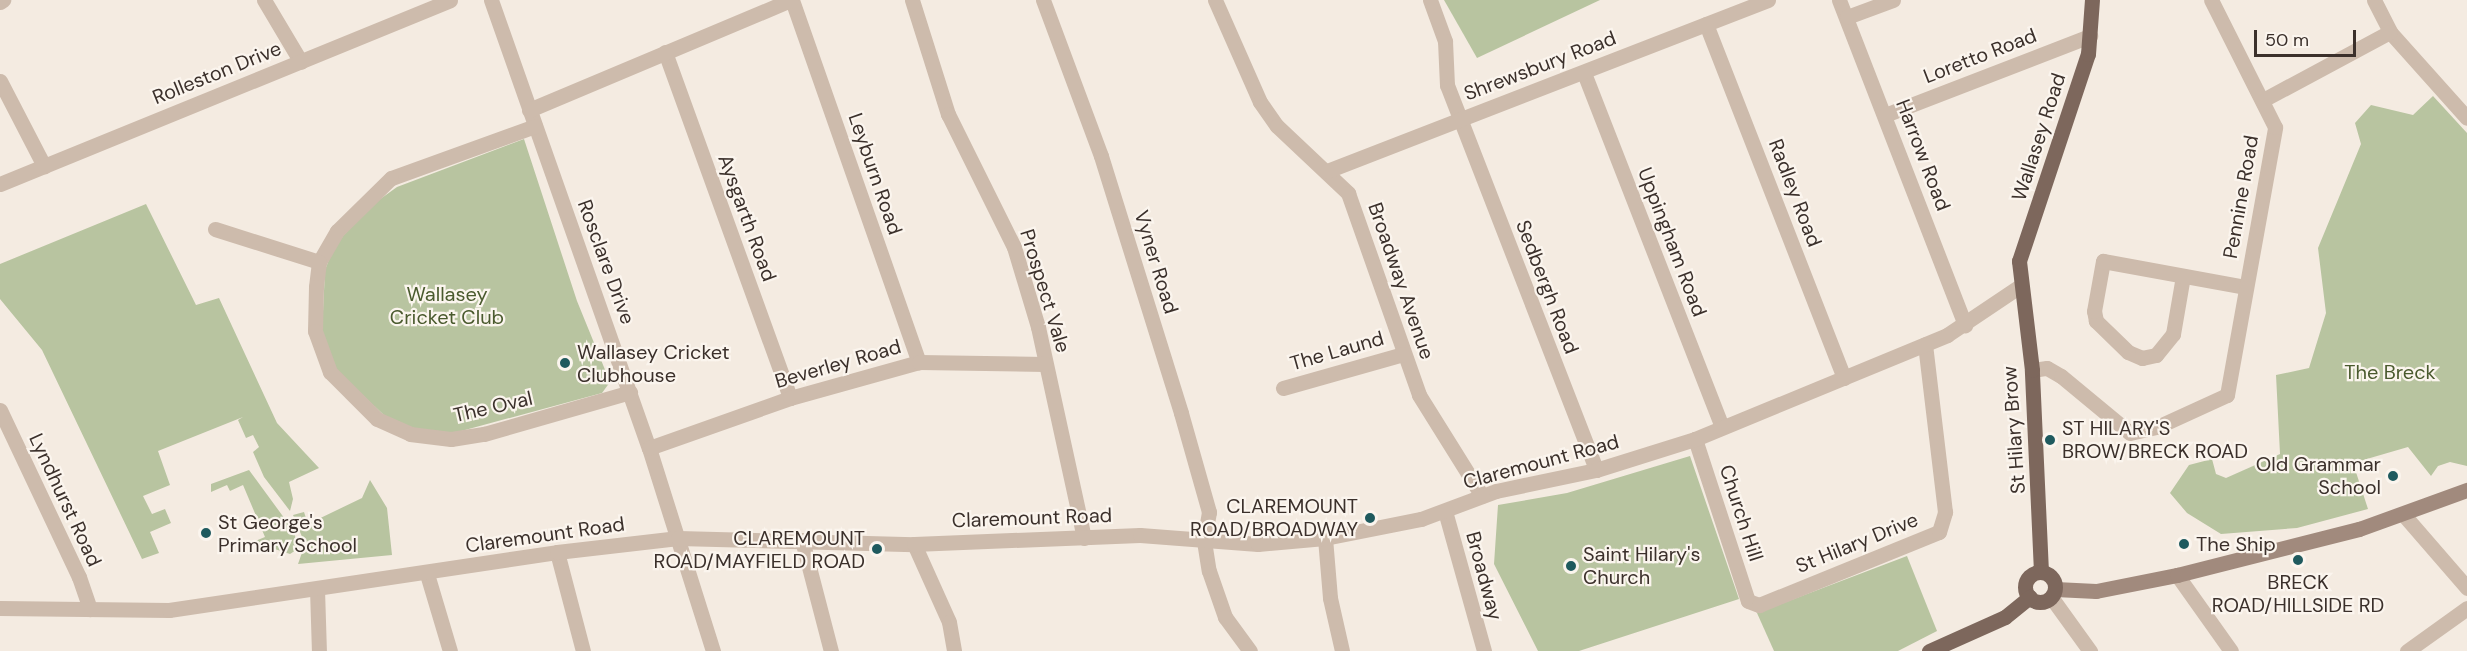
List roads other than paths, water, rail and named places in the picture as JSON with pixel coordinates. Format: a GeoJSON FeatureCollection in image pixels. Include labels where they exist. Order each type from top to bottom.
{"type":"FeatureCollection","features":[{"type":"Feature","properties":{"kind":"main road","name":"Wallasey Road"},"geometry":{"type":"LineString","coordinates":[[2020,286],[2019,261],[2058,151],[2088,54],[2092,0]]}},
{"type":"Feature","properties":{"kind":"main road","name":"St Hilary Brow"},"geometry":{"type":"LineString","coordinates":[[2020,286],[2032,370],[2041,572]]}},
{"type":"Feature","properties":{"kind":"main road"},"geometry":{"type":"LineString","coordinates":[[2053,593],[2053,579],[2041,572],[2031,575],[2025,583],[2030,597],[2043,602],[2053,593],[2096,591],[2178,574],[2403,514],[2467,490]]}},
{"type":"Feature","properties":{"kind":"main road"},"geometry":{"type":"LineString","coordinates":[[1929,651],[2005,617],[2030,597]]}},
{"type":"Feature","properties":{"kind":"street"},"geometry":{"type":"LineString","coordinates":[[264,0],[301,62]]}},
{"type":"Feature","properties":{"kind":"street","name":"Rolleston Drive"},"geometry":{"type":"LineString","coordinates":[[0,184],[450,0]]}},
{"type":"Feature","properties":{"kind":"street","name":"Rosclare Drive"},"geometry":{"type":"LineString","coordinates":[[491,0],[630,392],[712,651]]}},
{"type":"Feature","properties":{"kind":"street"},"geometry":{"type":"LineString","coordinates":[[529,110],[792,0]]}},
{"type":"Feature","properties":{"kind":"street","name":"Leyburn Road"},"geometry":{"type":"LineString","coordinates":[[792,0],[919,362]]}},
{"type":"Feature","properties":{"kind":"street","name":"Prospect Vale"},"geometry":{"type":"LineString","coordinates":[[912,0],[956,134],[1014,247],[1045,364],[1084,537]]}},
{"type":"Feature","properties":{"kind":"street","name":"Vyner Road"},"geometry":{"type":"LineString","coordinates":[[1043,0],[1101,156],[1181,413],[1209,512],[1204,541],[1209,571],[1225,617],[1250,651]]}},
{"type":"Feature","properties":{"kind":"street","name":"Broadway Avenue"},"geometry":{"type":"LineString","coordinates":[[1215,0],[1260,102],[1294,144],[1327,171],[1348,193],[1419,395],[1482,496]]}},
{"type":"Feature","properties":{"kind":"street","name":"Sedbergh Road"},"geometry":{"type":"LineString","coordinates":[[1430,0],[1445,41],[1447,85],[1596,470]]}},
{"type":"Feature","properties":{"kind":"street","name":"Shrewsbury Road"},"geometry":{"type":"LineString","coordinates":[[1327,171],[1768,0]]}},
{"type":"Feature","properties":{"kind":"street","name":"Harrow Road"},"geometry":{"type":"LineString","coordinates":[[1839,0],[1886,116],[1965,325]]}},
{"type":"Feature","properties":{"kind":"street"},"geometry":{"type":"LineString","coordinates":[[1847,17],[1893,0]]}},
{"type":"Feature","properties":{"kind":"street","name":"Pennine Road"},"geometry":{"type":"LineString","coordinates":[[2032,370],[2047,368],[2061,376],[2130,433],[2157,427],[2227,395],[2232,380],[2245,287],[2275,127],[2211,0]]}},
{"type":"Feature","properties":{"kind":"street"},"geometry":{"type":"LineString","coordinates":[[2374,0],[2390,32],[2467,118]]}},
{"type":"Feature","properties":{"kind":"street","name":"Radley Road"},"geometry":{"type":"LineString","coordinates":[[1706,24],[1844,378]]}},
{"type":"Feature","properties":{"kind":"street"},"geometry":{"type":"LineString","coordinates":[[2263,100],[2390,32]]}},
{"type":"Feature","properties":{"kind":"street","name":"Loretto Road"},"geometry":{"type":"LineString","coordinates":[[1886,116],[2090,36]]}},
{"type":"Feature","properties":{"kind":"street","name":"Aysgarth Road"},"geometry":{"type":"LineString","coordinates":[[665,52],[790,398]]}},
{"type":"Feature","properties":{"kind":"street","name":"Uppingham Road"},"geometry":{"type":"LineString","coordinates":[[1584,73],[1722,427]]}},
{"type":"Feature","properties":{"kind":"street"},"geometry":{"type":"LineString","coordinates":[[0,81],[44,166]]}},
{"type":"Feature","properties":{"kind":"street","name":"The Oval"},"geometry":{"type":"LineString","coordinates":[[535,126],[391,178],[337,231],[320,262],[315,331],[330,372],[377,418],[410,434],[451,439],[484,434],[630,392]]}},
{"type":"Feature","properties":{"kind":"street"},"geometry":{"type":"LineString","coordinates":[[215,229],[320,262]]}},
{"type":"Feature","properties":{"kind":"street"},"geometry":{"type":"LineString","coordinates":[[2183,276],[2173,334],[2156,355],[2142,358],[2128,352],[2096,321],[2094,311],[2103,261],[2245,287]]}},
{"type":"Feature","properties":{"kind":"street","name":"Claremount Road"},"geometry":{"type":"LineString","coordinates":[[0,608],[169,610],[427,574],[557,552],[678,538],[914,543],[1140,535],[1258,544],[1325,538],[1445,511],[1482,496],[1596,470],[1695,439],[1925,344],[1965,325],[2020,286]]}},
{"type":"Feature","properties":{"kind":"street","name":"St Hilary Drive"},"geometry":{"type":"LineString","coordinates":[[1748,601],[1759,605],[1939,532],[1943,525],[1925,344]]}},
{"type":"Feature","properties":{"kind":"street","name":"The Laund"},"geometry":{"type":"LineString","coordinates":[[1283,388],[1403,354]]}},
{"type":"Feature","properties":{"kind":"street","name":"Beverley Road"},"geometry":{"type":"LineString","coordinates":[[649,448],[790,398],[919,362],[1045,364]]}},
{"type":"Feature","properties":{"kind":"street","name":"Lyndhurst Road"},"geometry":{"type":"LineString","coordinates":[[2,417],[79,577],[90,609]]}},
{"type":"Feature","properties":{"kind":"street","name":"Church Hill"},"geometry":{"type":"LineString","coordinates":[[1695,439],[1748,601]]}},
{"type":"Feature","properties":{"kind":"street","name":"Broadway"},"geometry":{"type":"LineString","coordinates":[[1445,511],[1484,651]]}},
{"type":"Feature","properties":{"kind":"street"},"geometry":{"type":"LineString","coordinates":[[2403,514],[2467,588]]}},
{"type":"Feature","properties":{"kind":"street"},"geometry":{"type":"LineString","coordinates":[[1325,538],[1330,598],[1342,651]]}},
{"type":"Feature","properties":{"kind":"street"},"geometry":{"type":"LineString","coordinates":[[802,540],[831,651]]}},
{"type":"Feature","properties":{"kind":"street"},"geometry":{"type":"LineString","coordinates":[[914,543],[949,621],[954,651]]}},
{"type":"Feature","properties":{"kind":"street"},"geometry":{"type":"LineString","coordinates":[[557,552],[583,651]]}},
{"type":"Feature","properties":{"kind":"street"},"geometry":{"type":"LineString","coordinates":[[427,574],[450,651]]}},
{"type":"Feature","properties":{"kind":"street"},"geometry":{"type":"LineString","coordinates":[[2178,574],[2231,651]]}},
{"type":"Feature","properties":{"kind":"street"},"geometry":{"type":"LineString","coordinates":[[317,589],[319,651]]}},
{"type":"Feature","properties":{"kind":"street"},"geometry":{"type":"LineString","coordinates":[[2053,593],[2090,651]]}},
{"type":"Feature","properties":{"kind":"street"},"geometry":{"type":"LineString","coordinates":[[2407,651],[2467,608]]}},
{"type":"Feature","properties":{"kind":"place","name":"Wallasey Cricket Clubhouse"},"geometry":{"type":"Point","coordinates":[565,363]}},
{"type":"Feature","properties":{"kind":"place","name":"ST HILARY'S BROW/BRECK ROAD"},"geometry":{"type":"Point","coordinates":[2050,440]}},
{"type":"Feature","properties":{"kind":"place","name":"Old Grammar School"},"geometry":{"type":"Point","coordinates":[2393,476]}},
{"type":"Feature","properties":{"kind":"place","name":"CLAREMOUNT ROAD/BROADWAY"},"geometry":{"type":"Point","coordinates":[1370,518]}},
{"type":"Feature","properties":{"kind":"place","name":"St George's Primary School"},"geometry":{"type":"Point","coordinates":[206,533]}},
{"type":"Feature","properties":{"kind":"place","name":"The Ship"},"geometry":{"type":"Point","coordinates":[2184,544]}},
{"type":"Feature","properties":{"kind":"place","name":"CLAREMOUNT ROAD/MAYFIELD ROAD"},"geometry":{"type":"Point","coordinates":[877,549]}},
{"type":"Feature","properties":{"kind":"place","name":"BRECK ROAD/HILLSIDE RD"},"geometry":{"type":"Point","coordinates":[2298,560]}},
{"type":"Feature","properties":{"kind":"place","name":"Saint Hilary's Church"},"geometry":{"type":"Point","coordinates":[1571,566]}},
{"type":"Feature","properties":{"kind":"park label","name":"Wallasey Cricket Club"},"geometry":{"type":"Point","coordinates":[447,306]}},
{"type":"Feature","properties":{"kind":"park label","name":"The Breck"},"geometry":{"type":"Point","coordinates":[2390,372]}}]}
